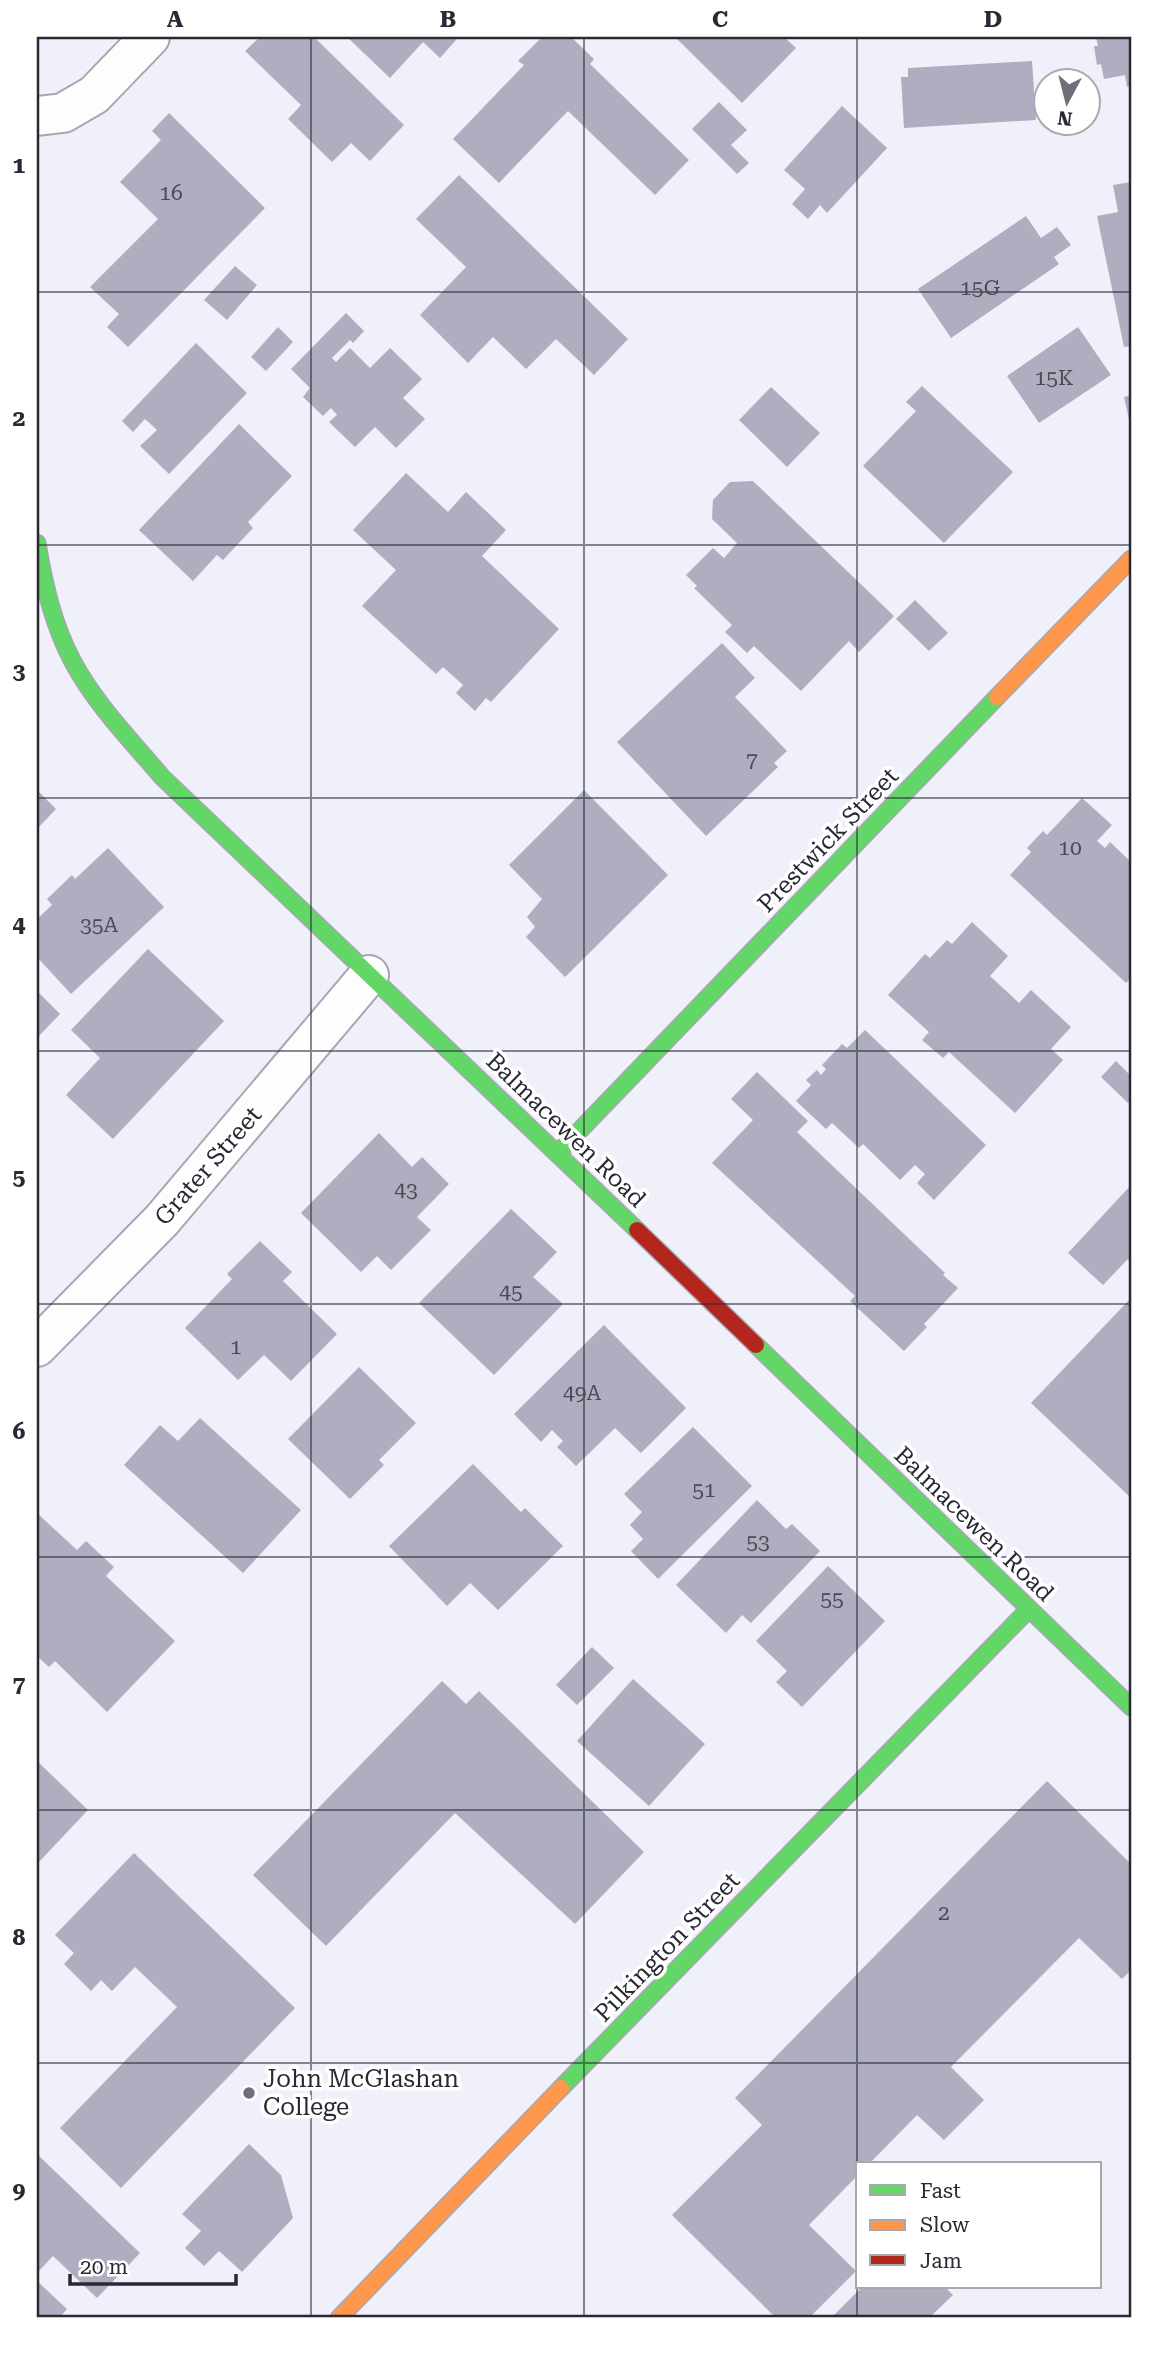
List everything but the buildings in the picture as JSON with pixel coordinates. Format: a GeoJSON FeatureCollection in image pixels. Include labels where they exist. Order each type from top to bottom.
{"type":"FeatureCollection","features":[{"type":"Feature","properties":{"kind":"street"},"geometry":{"type":"LineString","coordinates":[[37,116],[63,113],[94,94],[150,37]]}},
{"type":"Feature","properties":{"kind":"street","name":"Balmacewen Road"},"geometry":{"type":"LineString","coordinates":[[37,543],[44,588],[72,661],[104,709],[162,777],[558,1153],[1131,1707]]}},
{"type":"Feature","properties":{"kind":"street","name":"Prestwick Street"},"geometry":{"type":"LineString","coordinates":[[558,1153],[1131,559]]}},
{"type":"Feature","properties":{"kind":"street","name":"Grater Street"},"geometry":{"type":"LineString","coordinates":[[37,1347],[162,1220],[369,975]]}},
{"type":"Feature","properties":{"kind":"street","name":"Pilkington Street"},"geometry":{"type":"LineString","coordinates":[[339,2318],[1029,1609]]}},
{"type":"Feature","properties":{"kind":"traffic: fast"},"geometry":{"type":"LineString","coordinates":[[37,543],[50,604],[60,634],[82,678],[126,736],[162,777],[637,1230]]}},
{"type":"Feature","properties":{"kind":"traffic: fast"},"geometry":{"type":"LineString","coordinates":[[558,1153],[997,697]]}},
{"type":"Feature","properties":{"kind":"traffic: fast"},"geometry":{"type":"LineString","coordinates":[[756,1345],[1131,1707]]}},
{"type":"Feature","properties":{"kind":"traffic: fast"},"geometry":{"type":"LineString","coordinates":[[561,2088],[1029,1609]]}},
{"type":"Feature","properties":{"kind":"traffic: slow"},"geometry":{"type":"LineString","coordinates":[[997,697],[1131,559]]}},
{"type":"Feature","properties":{"kind":"traffic: slow"},"geometry":{"type":"LineString","coordinates":[[339,2318],[561,2088]]}},
{"type":"Feature","properties":{"kind":"traffic: jam"},"geometry":{"type":"LineString","coordinates":[[637,1230],[756,1345]]}},
{"type":"Feature","properties":{"kind":"place","name":"John McGlashan College"},"geometry":{"type":"Point","coordinates":[249,2093]}}]}
